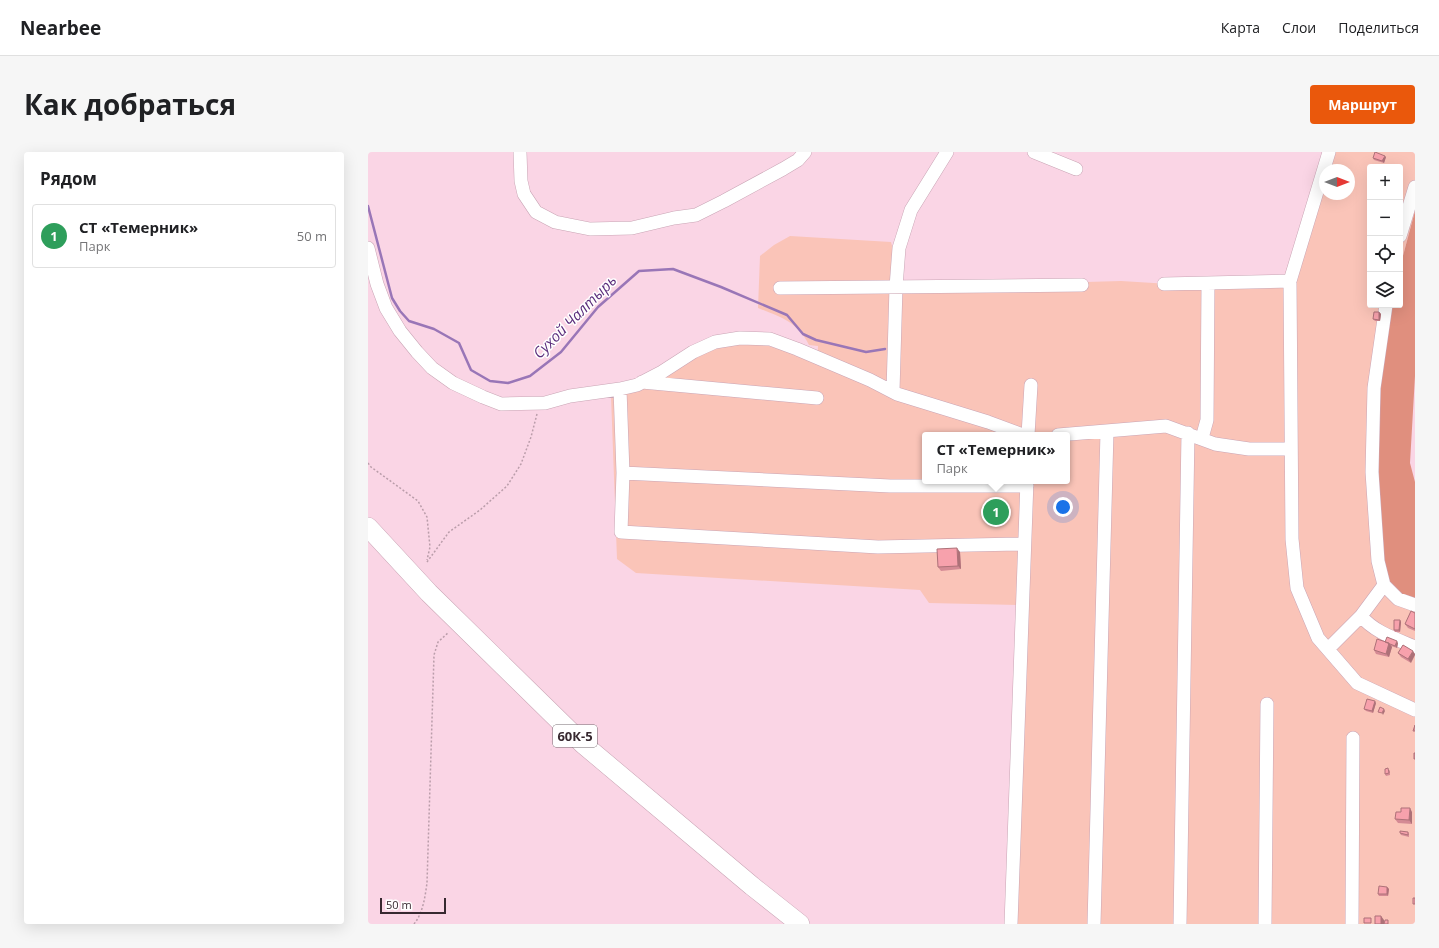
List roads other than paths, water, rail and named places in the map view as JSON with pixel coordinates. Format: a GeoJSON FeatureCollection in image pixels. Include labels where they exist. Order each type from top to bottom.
{"type":"FeatureCollection","features":[{"type":"Feature","properties":{"kind":"highway","name":"60К-5"},"geometry":{"type":"LineString","coordinates":[[368,528],[429,593],[583,744],[752,886],[800,924]]}},
{"type":"Feature","properties":{"kind":"highway","name":"60К-5"},"geometry":{"type":"LineString","coordinates":[[368,543],[422,600],[576,752],[745,895],[783,924]]}},
{"type":"Feature","properties":{"kind":"street"},"geometry":{"type":"LineString","coordinates":[[520,152],[521,181],[524,194],[536,212],[555,222],[590,228],[632,228],[674,218],[696,215],[783,169],[798,160],[805,152]]}},
{"type":"Feature","properties":{"kind":"street"},"geometry":{"type":"LineString","coordinates":[[893,391],[896,287],[899,248],[911,210],[947,152]]}},
{"type":"Feature","properties":{"kind":"street"},"geometry":{"type":"LineString","coordinates":[[1034,152],[1076,169]]}},
{"type":"Feature","properties":{"kind":"street"},"geometry":{"type":"LineString","coordinates":[[1329,152],[1290,281],[1292,540],[1297,588],[1318,638],[1329,648],[1356,683],[1415,710]]}},
{"type":"Feature","properties":{"kind":"street"},"geometry":{"type":"LineString","coordinates":[[1403,226],[1415,187]]}},
{"type":"Feature","properties":{"kind":"street"},"geometry":{"type":"LineString","coordinates":[[368,248],[377,284],[386,308],[400,331],[432,368],[453,383],[501,404],[540,403],[570,396],[637,385],[662,372],[693,352],[715,342],[740,338],[770,339],[797,348],[893,391],[1015,432]]}},
{"type":"Feature","properties":{"kind":"street"},"geometry":{"type":"LineString","coordinates":[[1164,284],[1290,281]]}},
{"type":"Feature","properties":{"kind":"street"},"geometry":{"type":"LineString","coordinates":[[1202,438],[1207,420],[1208,283]]}},
{"type":"Feature","properties":{"kind":"street"},"geometry":{"type":"LineString","coordinates":[[780,288],[1082,286]]}},
{"type":"Feature","properties":{"kind":"street"},"geometry":{"type":"LineString","coordinates":[[1386,308],[1374,388],[1372,472],[1378,561],[1384,585],[1398,599],[1415,605]]}},
{"type":"Feature","properties":{"kind":"street"},"geometry":{"type":"LineString","coordinates":[[642,382],[817,398]]}},
{"type":"Feature","properties":{"kind":"street"},"geometry":{"type":"LineString","coordinates":[[1028,432],[1031,385]]}},
{"type":"Feature","properties":{"kind":"street"},"geometry":{"type":"LineString","coordinates":[[620,389],[623,473],[621,532],[878,547],[1024,544]]}},
{"type":"Feature","properties":{"kind":"street"},"geometry":{"type":"LineString","coordinates":[[1070,434],[1166,426],[1215,444],[1249,449],[1291,449]]}},
{"type":"Feature","properties":{"kind":"street"},"geometry":{"type":"LineString","coordinates":[[1094,924],[1107,432]]}},
{"type":"Feature","properties":{"kind":"street"},"geometry":{"type":"LineString","coordinates":[[1180,924],[1188,433]]}},
{"type":"Feature","properties":{"kind":"street"},"geometry":{"type":"LineString","coordinates":[[623,473],[890,486],[981,484]]}},
{"type":"Feature","properties":{"kind":"street"},"geometry":{"type":"LineString","coordinates":[[1011,924],[1027,484]]}},
{"type":"Feature","properties":{"kind":"street"},"geometry":{"type":"LineString","coordinates":[[1329,648],[1361,616],[1384,585]]}},
{"type":"Feature","properties":{"kind":"street"},"geometry":{"type":"LineString","coordinates":[[1361,616],[1367,623],[1380,632],[1415,647]]}},
{"type":"Feature","properties":{"kind":"street"},"geometry":{"type":"LineString","coordinates":[[1265,924],[1267,704]]}},
{"type":"Feature","properties":{"kind":"street"},"geometry":{"type":"LineString","coordinates":[[1352,924],[1353,738]]}},
{"type":"Feature","properties":{"kind":"waterway","name":"Сухой Чалтырь"},"geometry":{"type":"LineString","coordinates":[[368,206],[392,298],[400,311],[409,321],[434,329],[459,343],[471,370],[490,381],[508,383],[530,376],[561,352],[598,307],[639,271],[673,269],[721,287],[787,315],[803,334],[816,340],[866,352],[885,349]]}},
{"type":"Feature","properties":{"kind":"place","name":"СТ «Темерник»"},"geometry":{"type":"Point","coordinates":[996,512]}}]}
